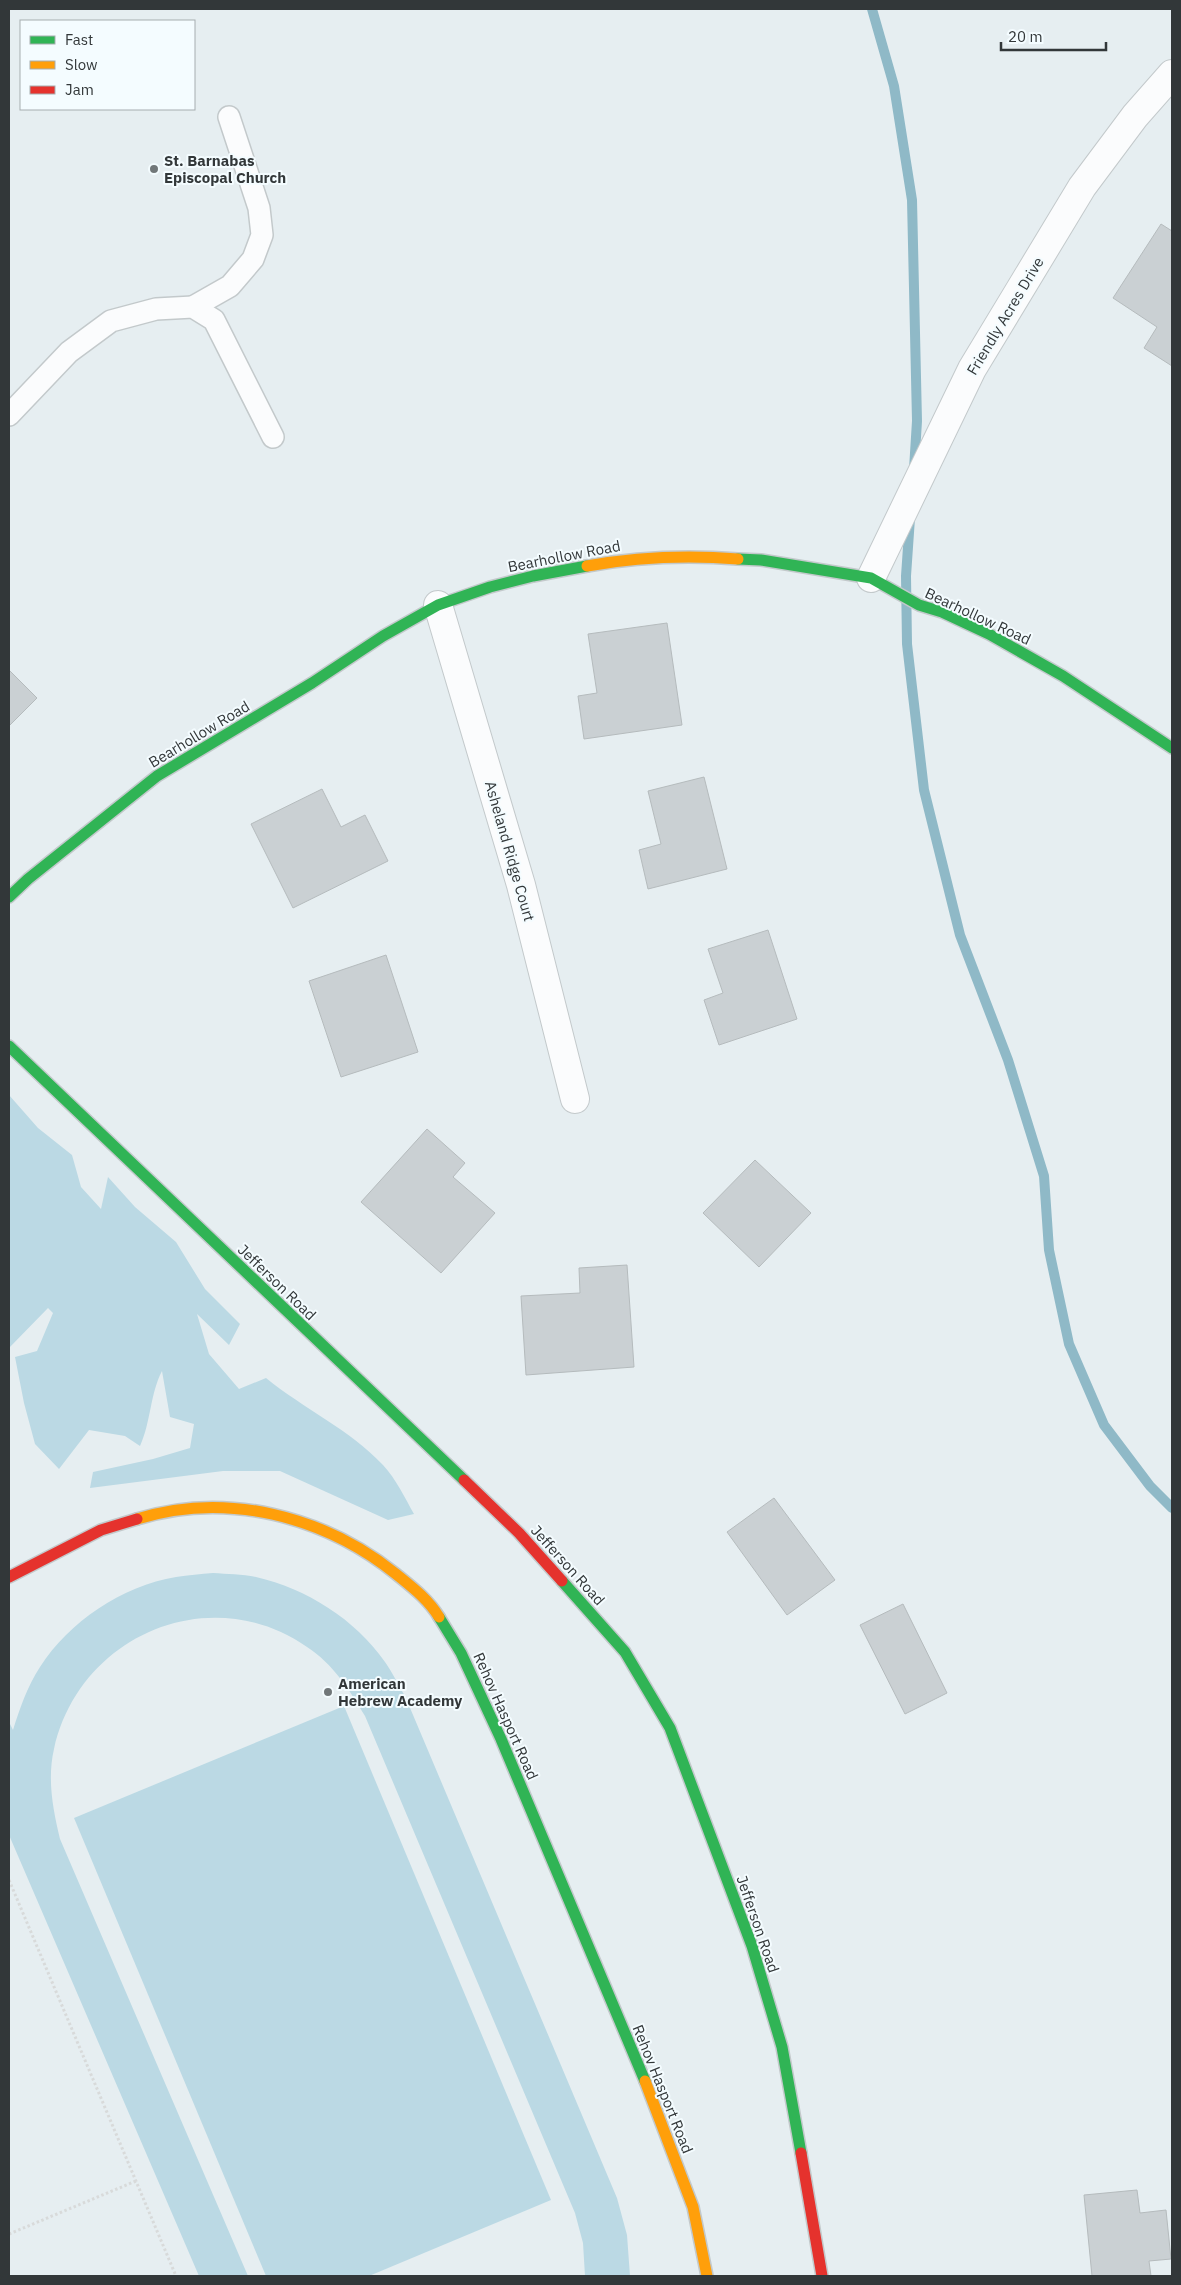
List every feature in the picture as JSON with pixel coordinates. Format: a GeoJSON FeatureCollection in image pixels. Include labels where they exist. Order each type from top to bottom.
{"type":"FeatureCollection","features":[{"type":"Feature","properties":{"kind":"street","name":"Friendly Acres Drive"},"geometry":{"type":"LineString","coordinates":[[871,578],[972,369],[1082,187],[1135,116],[1172,74]]}},
{"type":"Feature","properties":{"kind":"street","name":"Bearhollow Road"},"geometry":{"type":"LineString","coordinates":[[9,897],[28,879],[157,776],[312,683],[383,636],[438,605],[490,587],[533,576],[624,559],[697,556],[761,560],[871,578],[919,605],[942,612],[997,639],[1063,676],[1172,748]]}},
{"type":"Feature","properties":{"kind":"street","name":"Asheland Ridge Court"},"geometry":{"type":"LineString","coordinates":[[438,605],[521,885],[575,1099]]}},
{"type":"Feature","properties":{"kind":"street","name":"Jefferson Road"},"geometry":{"type":"LineString","coordinates":[[9,1046],[519,1533],[625,1652],[670,1728],[752,1946],[782,2047],[822,2276]]}},
{"type":"Feature","properties":{"kind":"street","name":"Rehov Hasport Road"},"geometry":{"type":"LineString","coordinates":[[9,1577],[100,1530],[159,1512],[205,1508],[255,1510],[305,1522],[345,1540],[384,1564],[419,1592],[436,1612],[461,1653],[501,1739],[648,2089],[693,2207],[707,2276]]}},
{"type":"Feature","properties":{"kind":"lane"},"geometry":{"type":"LineString","coordinates":[[9,415],[69,352],[111,321],[156,309],[193,307],[230,286],[253,259],[262,235],[259,208],[229,117]]}},
{"type":"Feature","properties":{"kind":"lane"},"geometry":{"type":"LineString","coordinates":[[193,307],[214,320],[273,437]]}},
{"type":"Feature","properties":{"kind":"path"},"geometry":{"type":"LineString","coordinates":[[9,1880],[176,2276]]}},
{"type":"Feature","properties":{"kind":"path"},"geometry":{"type":"LineString","coordinates":[[9,2234],[136,2182]]}},
{"type":"Feature","properties":{"kind":"shaded area"},"geometry":{"type":"Polygon","coordinates":[[[9,1095],[38,1128],[72,1155],[81,1187],[101,1209],[108,1177],[135,1207],[176,1242],[205,1289],[240,1324],[229,1345],[197,1314],[209,1354],[239,1389],[266,1378],[341,1430],[370,1452],[388,1470],[414,1514],[388,1520],[280,1471],[223,1471],[90,1488],[93,1472],[153,1459],[190,1448],[194,1424],[170,1417],[162,1371],[155,1389],[144,1437],[140,1446],[125,1436],[89,1430],[59,1469],[35,1444],[24,1403],[15,1357],[37,1351],[53,1313],[48,1308],[9,1348],[9,1095]]]}},
{"type":"Feature","properties":{"kind":"shaded area"},"geometry":{"type":"Polygon","coordinates":[[[213,1573],[256,1577],[275,1582],[311,1598],[344,1619],[359,1632],[373,1646],[391,1670],[405,1696],[617,2198],[627,2235],[630,2276],[585,2276],[583,2243],[575,2213],[365,1716],[359,1706],[333,1669],[307,1647],[269,1627],[230,1618],[190,1620],[153,1630],[119,1649],[90,1676],[68,1709],[54,1749],[51,1772],[53,1806],[60,1839],[248,2276],[199,2276],[9,1835],[9,1722],[13,1730],[31,1682],[52,1651],[66,1635],[99,1608],[136,1589],[156,1582],[181,1576],[213,1573]]]}},
{"type":"Feature","properties":{"kind":"shaded area"},"geometry":{"type":"Polygon","coordinates":[[[344,1706],[551,2200],[369,2276],[266,2276],[74,1818],[344,1706]]]}},
{"type":"Feature","properties":{"kind":"building"},"geometry":{"type":"Polygon","coordinates":[[[1161,224],[1172,231],[1172,366],[1144,348],[1157,327],[1113,298],[1161,224]]]}},
{"type":"Feature","properties":{"kind":"building"},"geometry":{"type":"Polygon","coordinates":[[[667,623],[682,725],[584,739],[578,696],[597,693],[588,634],[667,623]]]}},
{"type":"Feature","properties":{"kind":"building"},"geometry":{"type":"Polygon","coordinates":[[[9,670],[37,698],[9,726],[9,670]]]}},
{"type":"Feature","properties":{"kind":"building"},"geometry":{"type":"Polygon","coordinates":[[[704,777],[727,869],[648,889],[639,850],[661,844],[648,791],[704,777]]]}},
{"type":"Feature","properties":{"kind":"building"},"geometry":{"type":"Polygon","coordinates":[[[322,789],[341,827],[365,815],[388,861],[293,908],[251,824],[322,789]]]}},
{"type":"Feature","properties":{"kind":"building"},"geometry":{"type":"Polygon","coordinates":[[[768,930],[797,1019],[719,1045],[704,1000],[723,993],[708,949],[768,930]]]}},
{"type":"Feature","properties":{"kind":"building"},"geometry":{"type":"Polygon","coordinates":[[[386,955],[418,1052],[341,1077],[309,981],[386,955]]]}},
{"type":"Feature","properties":{"kind":"building"},"geometry":{"type":"Polygon","coordinates":[[[427,1129],[465,1163],[453,1177],[495,1213],[441,1273],[361,1202],[427,1129]]]}},
{"type":"Feature","properties":{"kind":"building"},"geometry":{"type":"Polygon","coordinates":[[[755,1160],[811,1213],[759,1267],[703,1213],[755,1160]]]}},
{"type":"Feature","properties":{"kind":"building"},"geometry":{"type":"Polygon","coordinates":[[[627,1265],[634,1367],[526,1375],[521,1296],[580,1293],[579,1268],[627,1265]]]}},
{"type":"Feature","properties":{"kind":"building"},"geometry":{"type":"Polygon","coordinates":[[[774,1498],[835,1580],[787,1615],[727,1532],[774,1498]]]}},
{"type":"Feature","properties":{"kind":"building"},"geometry":{"type":"Polygon","coordinates":[[[903,1604],[947,1693],[905,1714],[860,1625],[903,1604]]]}},
{"type":"Feature","properties":{"kind":"building"},"geometry":{"type":"Polygon","coordinates":[[[1137,2190],[1140,2213],[1166,2210],[1171,2259],[1149,2261],[1151,2276],[1092,2276],[1084,2195],[1137,2190]]]}},
{"type":"Feature","properties":{"kind":"waterway"},"geometry":{"type":"LineString","coordinates":[[872,9],[894,86],[912,200],[917,421],[914,469]]}},
{"type":"Feature","properties":{"kind":"waterway"},"geometry":{"type":"LineString","coordinates":[[910,518],[906,576],[907,644],[924,790],[960,935],[1008,1060],[1044,1176],[1049,1250],[1069,1344],[1104,1425],[1150,1486],[1172,1508]]}},
{"type":"Feature","properties":{"kind":"traffic: fast"},"geometry":{"type":"LineString","coordinates":[[738,559],[761,560],[871,578],[919,605],[942,612],[989,634],[1063,676],[1172,748]]}},
{"type":"Feature","properties":{"kind":"traffic: fast"},"geometry":{"type":"LineString","coordinates":[[9,897],[28,879],[157,776],[312,683],[383,636],[438,605],[490,587],[533,576],[587,566]]}},
{"type":"Feature","properties":{"kind":"traffic: fast"},"geometry":{"type":"LineString","coordinates":[[9,1046],[464,1480]]}},
{"type":"Feature","properties":{"kind":"traffic: fast"},"geometry":{"type":"LineString","coordinates":[[562,1581],[625,1652],[670,1728],[752,1946],[782,2047],[801,2153]]}},
{"type":"Feature","properties":{"kind":"traffic: fast"},"geometry":{"type":"LineString","coordinates":[[439,1617],[461,1653],[501,1739],[645,2081]]}},
{"type":"Feature","properties":{"kind":"traffic: slow"},"geometry":{"type":"LineString","coordinates":[[587,566],[662,558],[738,559]]}},
{"type":"Feature","properties":{"kind":"traffic: slow"},"geometry":{"type":"LineString","coordinates":[[137,1519],[171,1511],[205,1508],[239,1509],[273,1514],[306,1524],[338,1537],[368,1554],[414,1589],[425,1599],[439,1617]]}},
{"type":"Feature","properties":{"kind":"traffic: slow"},"geometry":{"type":"LineString","coordinates":[[645,2081],[693,2207],[707,2276]]}},
{"type":"Feature","properties":{"kind":"traffic: jam"},"geometry":{"type":"LineString","coordinates":[[464,1480],[519,1533],[562,1581]]}},
{"type":"Feature","properties":{"kind":"traffic: jam"},"geometry":{"type":"LineString","coordinates":[[9,1577],[101,1530],[137,1519]]}},
{"type":"Feature","properties":{"kind":"traffic: jam"},"geometry":{"type":"LineString","coordinates":[[801,2153],[822,2276]]}},
{"type":"Feature","properties":{"kind":"place","name":"St. Barnabas Episcopal Church"},"geometry":{"type":"Point","coordinates":[154,169]}},
{"type":"Feature","properties":{"kind":"place","name":"American Hebrew Academy"},"geometry":{"type":"Point","coordinates":[328,1692]}}]}
